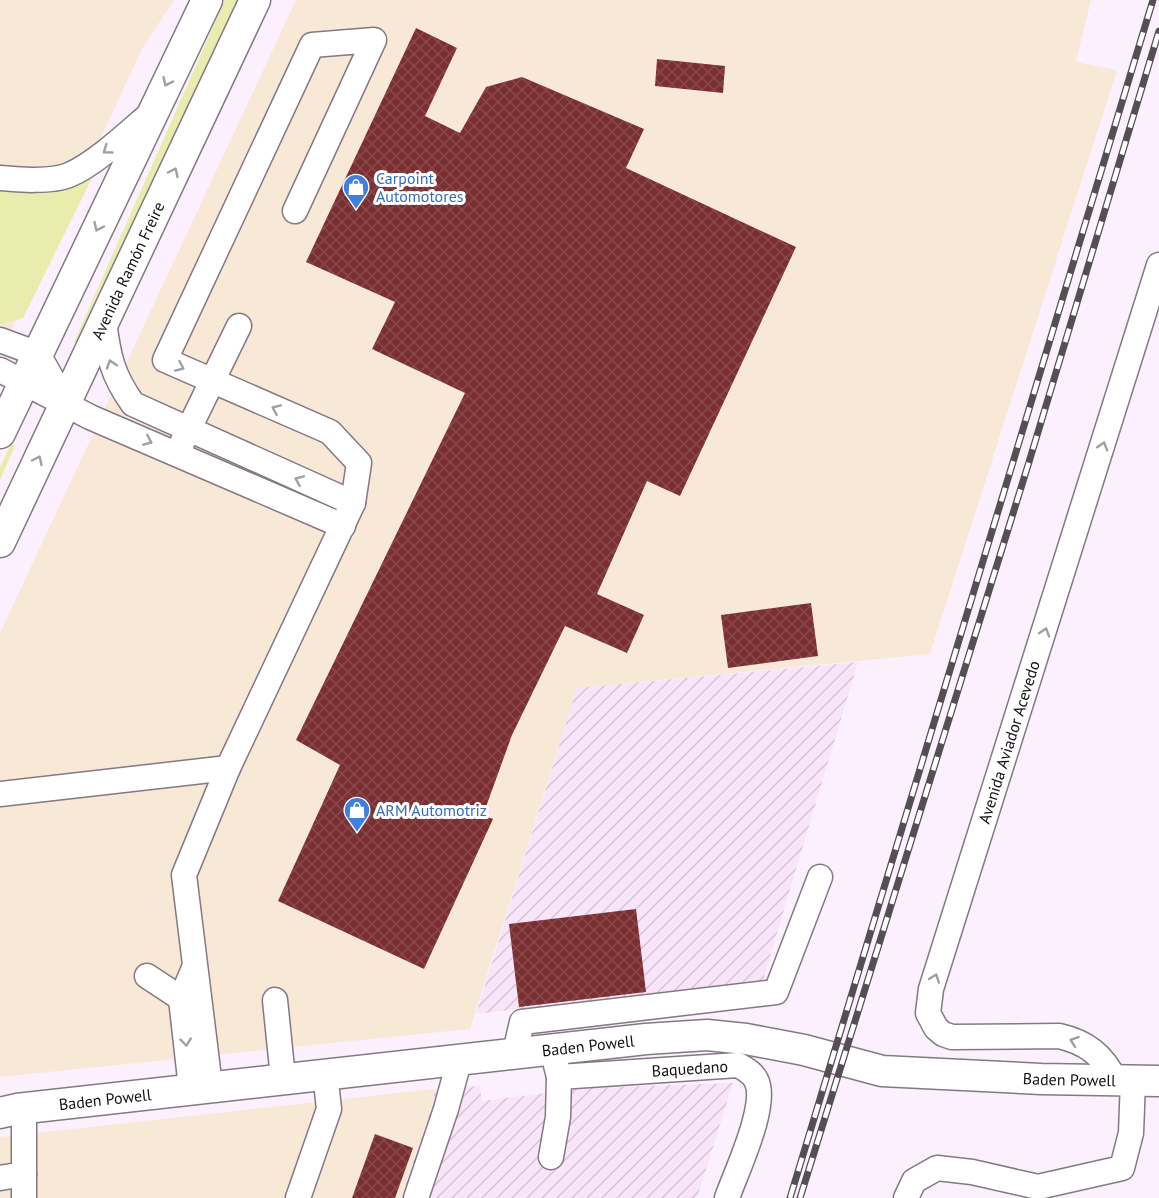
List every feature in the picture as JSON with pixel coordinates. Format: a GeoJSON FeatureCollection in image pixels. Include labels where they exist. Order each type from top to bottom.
{"type":"FeatureCollection","features":[{"type":"Feature","properties":{"kind":"main road"},"geometry":{"type":"LineString","coordinates":[[0,433],[12,375],[38,354],[207,0]]}},
{"type":"Feature","properties":{"kind":"main road","name":"Avenida Ramón Freire"},"geometry":{"type":"LineString","coordinates":[[0,542],[255,0]]}},
{"type":"Feature","properties":{"kind":"main road","name":"Baden Powell"},"geometry":{"type":"LineString","coordinates":[[10,1109],[515,1052],[556,1063],[707,1035],[746,1039],[804,1050],[882,1071],[1041,1079],[1136,1080]]}},
{"type":"Feature","properties":{"kind":"street"},"geometry":{"type":"LineString","coordinates":[[201,1087],[191,1006],[195,966],[184,875],[228,768],[353,503],[359,463],[330,432],[165,360],[312,45],[374,40],[295,211]]}},
{"type":"Feature","properties":{"kind":"street"},"geometry":{"type":"LineString","coordinates":[[0,178],[21,180],[68,176],[106,151],[152,112]]}},
{"type":"Feature","properties":{"kind":"street","name":"Avenida Aviador Acevedo"},"geometry":{"type":"LineString","coordinates":[[1136,1080],[1096,1052],[1072,1039],[1059,1036],[952,1037],[936,1029],[930,1021],[928,1005],[931,989],[1159,265]]}},
{"type":"Feature","properties":{"kind":"street"},"geometry":{"type":"LineString","coordinates":[[104,320],[111,364],[118,383],[133,404],[353,503]]}},
{"type":"Feature","properties":{"kind":"street"},"geometry":{"type":"LineString","coordinates":[[177,453],[239,326]]}},
{"type":"Feature","properties":{"kind":"street"},"geometry":{"type":"LineString","coordinates":[[0,340],[38,354],[65,402]]}},
{"type":"Feature","properties":{"kind":"street"},"geometry":{"type":"LineString","coordinates":[[12,375],[90,417],[232,476],[343,526]]}},
{"type":"Feature","properties":{"kind":"street"},"geometry":{"type":"LineString","coordinates":[[232,476],[242,454]]}},
{"type":"Feature","properties":{"kind":"street"},"geometry":{"type":"LineString","coordinates":[[0,794],[228,768]]}},
{"type":"Feature","properties":{"kind":"street"},"geometry":{"type":"LineString","coordinates":[[515,1052],[522,1022],[776,992],[820,878]]}},
{"type":"Feature","properties":{"kind":"street"},"geometry":{"type":"LineString","coordinates":[[147,976],[191,1006]]}},
{"type":"Feature","properties":{"kind":"street"},"geometry":{"type":"LineString","coordinates":[[275,1000],[283,1078]]}},
{"type":"Feature","properties":{"kind":"street"},"geometry":{"type":"LineString","coordinates":[[416,1198],[446,1109],[460,1058]]}},
{"type":"Feature","properties":{"kind":"street"},"geometry":{"type":"LineString","coordinates":[[551,1157],[558,1117],[556,1063]]}},
{"type":"Feature","properties":{"kind":"street","name":"Baquedano"},"geometry":{"type":"LineString","coordinates":[[556,1063],[738,1065],[749,1070],[759,1088],[758,1110],[727,1198]]}},
{"type":"Feature","properties":{"kind":"street"},"geometry":{"type":"LineString","coordinates":[[298,1198],[329,1109],[325,1073]]}},
{"type":"Feature","properties":{"kind":"street"},"geometry":{"type":"LineString","coordinates":[[906,1198],[914,1181],[937,1168],[972,1172],[1038,1187],[1122,1168],[1131,1133],[1136,1080]]}},
{"type":"Feature","properties":{"kind":"street"},"geometry":{"type":"LineString","coordinates":[[10,1109],[24,1174],[24,1198]]}},
{"type":"Feature","properties":{"kind":"street"},"geometry":{"type":"LineString","coordinates":[[0,1178],[24,1174]]}},
{"type":"Feature","properties":{"kind":"shaded area"},"geometry":{"type":"Polygon","coordinates":[[[0,0],[174,0],[142,49],[0,355],[0,0]]]}},
{"type":"Feature","properties":{"kind":"shaded area"},"geometry":{"type":"Polygon","coordinates":[[[296,0],[1091,0],[1076,62],[1117,70],[930,654],[577,688],[470,1029],[0,1077],[0,633],[296,0]]]}},
{"type":"Feature","properties":{"kind":"shaded area"},"geometry":{"type":"Polygon","coordinates":[[[858,662],[763,980],[476,1014],[577,688],[858,662]]]}},
{"type":"Feature","properties":{"kind":"shaded area"},"geometry":{"type":"Polygon","coordinates":[[[733,1083],[697,1198],[401,1198],[434,1100],[434,1089],[480,1086],[482,1101],[588,1088],[733,1083]]]}},
{"type":"Feature","properties":{"kind":"shaded area"},"geometry":{"type":"Polygon","coordinates":[[[434,1089],[434,1100],[401,1198],[0,1198],[0,1137],[434,1089]]]}},
{"type":"Feature","properties":{"kind":"green space"},"geometry":{"type":"Polygon","coordinates":[[[225,0],[238,0],[79,345],[74,342],[225,0]]]}},
{"type":"Feature","properties":{"kind":"green space"},"geometry":{"type":"Polygon","coordinates":[[[93,176],[23,318],[0,324],[0,191],[39,190],[93,176]]]}},
{"type":"Feature","properties":{"kind":"green space"},"geometry":{"type":"Polygon","coordinates":[[[11,444],[15,446],[0,480],[0,467],[11,444]]]}},
{"type":"Feature","properties":{"kind":"building"},"geometry":{"type":"Polygon","coordinates":[[[416,28],[457,48],[425,116],[460,133],[486,87],[522,77],[644,129],[626,168],[796,247],[680,496],[647,481],[597,594],[644,615],[627,653],[565,626],[512,735],[483,815],[493,819],[424,969],[278,901],[340,765],[296,740],[465,393],[372,349],[395,302],[306,262],[416,28]]]}},
{"type":"Feature","properties":{"kind":"building"},"geometry":{"type":"Polygon","coordinates":[[[657,59],[725,66],[723,93],[655,86],[657,59]]]}},
{"type":"Feature","properties":{"kind":"building"},"geometry":{"type":"Polygon","coordinates":[[[811,603],[818,656],[728,668],[721,615],[811,603]]]}},
{"type":"Feature","properties":{"kind":"building"},"geometry":{"type":"Polygon","coordinates":[[[636,909],[646,992],[519,1007],[509,924],[636,909]]]}},
{"type":"Feature","properties":{"kind":"building"},"geometry":{"type":"Polygon","coordinates":[[[375,1134],[413,1148],[395,1198],[352,1198],[375,1134]]]}},
{"type":"Feature","properties":{"kind":"railway"},"geometry":{"type":"LineString","coordinates":[[790,1198],[1153,0]]}},
{"type":"Feature","properties":{"kind":"railway"},"geometry":{"type":"LineString","coordinates":[[800,1198],[1029,462],[1159,31]]}},
{"type":"Feature","properties":{"kind":"place","name":"Carpoint Automotores"},"geometry":{"type":"Point","coordinates":[356,210]}},
{"type":"Feature","properties":{"kind":"place","name":"ARM Automotriz"},"geometry":{"type":"Point","coordinates":[357,833]}}]}
